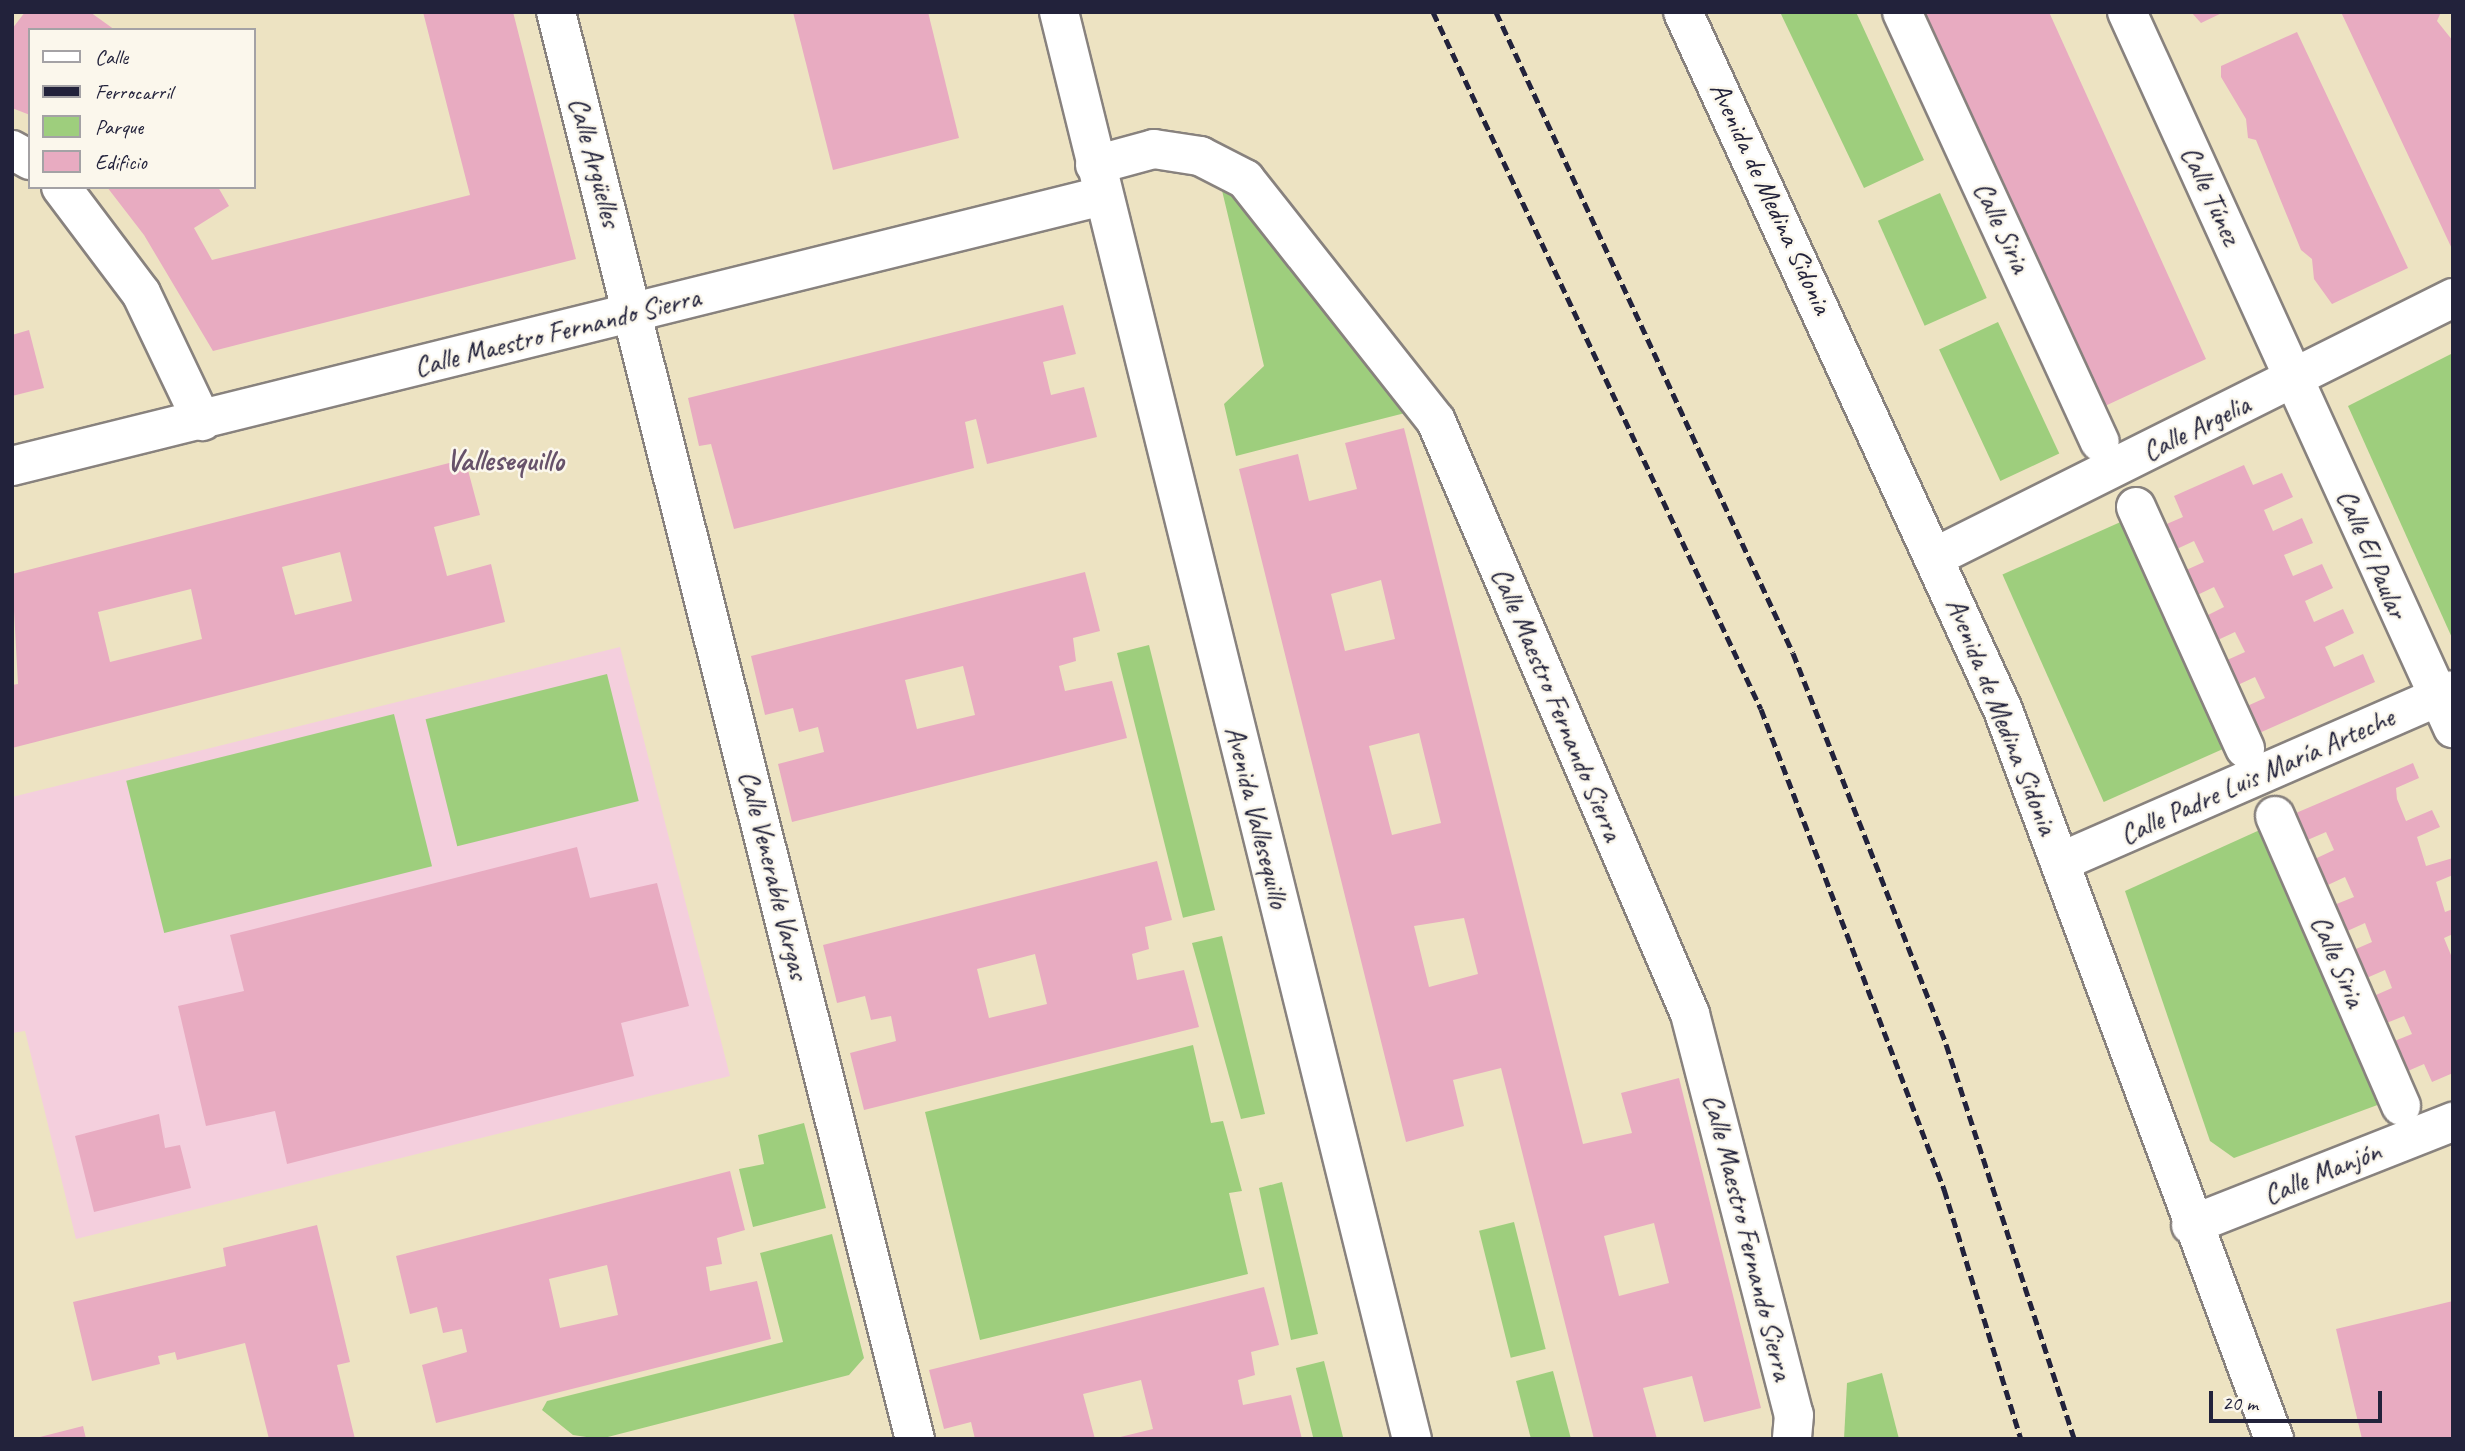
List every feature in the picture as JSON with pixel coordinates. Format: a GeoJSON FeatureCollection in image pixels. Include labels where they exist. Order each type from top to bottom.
{"type":"FeatureCollection","features":[{"type":"Feature","properties":{"kind":"street","name":"Calle Argüelles"},"geometry":{"type":"LineString","coordinates":[[556,12],[634,312]]}},
{"type":"Feature","properties":{"kind":"street","name":"Avenida Vallesequillo"},"geometry":{"type":"LineString","coordinates":[[1059,12],[1098,181],[1412,1439]]}},
{"type":"Feature","properties":{"kind":"street","name":"Avenida de Medina Sidonia"},"geometry":{"type":"LineString","coordinates":[[1683,12],[1937,556],[2060,862],[2191,1225],[2274,1439]]}},
{"type":"Feature","properties":{"kind":"street","name":"Calle Siria"},"geometry":{"type":"LineString","coordinates":[[1902,12],[2100,442]]}},
{"type":"Feature","properties":{"kind":"street","name":"Calle Túnez"},"geometry":{"type":"LineString","coordinates":[[2127,12],[2296,379]]}},
{"type":"Feature","properties":{"kind":"street","name":"Calle Maestro Fernando Sierra"},"geometry":{"type":"LineString","coordinates":[[12,466],[634,312],[1098,181],[1154,149],[1200,156],[1245,179],[1436,421],[1690,1014],[1794,1415],[1792,1439]]}},
{"type":"Feature","properties":{"kind":"street"},"geometry":{"type":"LineString","coordinates":[[12,150],[28,159]]}},
{"type":"Feature","properties":{"kind":"street"},"geometry":{"type":"LineString","coordinates":[[63,189],[141,293],[202,421]]}},
{"type":"Feature","properties":{"kind":"street","name":"Calle Argelia"},"geometry":{"type":"LineString","coordinates":[[1937,556],[2296,379],[2453,298]]}},
{"type":"Feature","properties":{"kind":"street","name":"Calle Venerable Vargas"},"geometry":{"type":"LineString","coordinates":[[634,312],[915,1439]]}},
{"type":"Feature","properties":{"kind":"street","name":"Calle El Paular"},"geometry":{"type":"LineString","coordinates":[[2296,379],[2447,705]]}},
{"type":"Feature","properties":{"kind":"street"},"geometry":{"type":"LineString","coordinates":[[2136,507],[2245,748]]}},
{"type":"Feature","properties":{"kind":"street","name":"Calle Padre Luis María Arteche"},"geometry":{"type":"LineString","coordinates":[[2060,862],[2447,705]]}},
{"type":"Feature","properties":{"kind":"street","name":"Calle Siria"},"geometry":{"type":"LineString","coordinates":[[2275,816],[2401,1106]]}},
{"type":"Feature","properties":{"kind":"street","name":"Calle Manjón"},"geometry":{"type":"LineString","coordinates":[[2191,1225],[2453,1122]]}},
{"type":"Feature","properties":{"kind":"shaded area"},"geometry":{"type":"Polygon","coordinates":[[[620,647],[730,1076],[76,1239],[25,1031],[12,1033],[12,797],[620,647]]]}},
{"type":"Feature","properties":{"kind":"green space"},"geometry":{"type":"Polygon","coordinates":[[[1780,12],[1856,12],[1924,160],[1864,188],[1780,12]]]}},
{"type":"Feature","properties":{"kind":"green space"},"geometry":{"type":"Polygon","coordinates":[[[1219,178],[1244,195],[1409,412],[1236,456],[1224,404],[1264,366],[1219,178]]]}},
{"type":"Feature","properties":{"kind":"green space"},"geometry":{"type":"Polygon","coordinates":[[[1940,193],[1987,298],[1925,326],[1878,221],[1940,193]]]}},
{"type":"Feature","properties":{"kind":"green space"},"geometry":{"type":"Polygon","coordinates":[[[1998,322],[2059,453],[2000,481],[1939,349],[1998,322]]]}},
{"type":"Feature","properties":{"kind":"green space"},"geometry":{"type":"Polygon","coordinates":[[[2453,353],[2453,640],[2348,406],[2453,353]]]}},
{"type":"Feature","properties":{"kind":"green space"},"geometry":{"type":"Polygon","coordinates":[[[2134,516],[2235,743],[2104,802],[2002,575],[2134,516]]]}},
{"type":"Feature","properties":{"kind":"green space"},"geometry":{"type":"Polygon","coordinates":[[[1149,645],[1215,910],[1183,918],[1117,653],[1149,645]]]}},
{"type":"Feature","properties":{"kind":"green space"},"geometry":{"type":"Polygon","coordinates":[[[607,674],[639,801],[457,846],[426,719],[607,674]]]}},
{"type":"Feature","properties":{"kind":"green space"},"geometry":{"type":"Polygon","coordinates":[[[394,714],[432,866],[164,933],[126,781],[394,714]]]}},
{"type":"Feature","properties":{"kind":"green space"},"geometry":{"type":"Polygon","coordinates":[[[2273,824],[2391,1100],[2234,1158],[2210,1141],[2125,891],[2273,824]]]}},
{"type":"Feature","properties":{"kind":"green space"},"geometry":{"type":"Polygon","coordinates":[[[1222,936],[1265,1114],[1241,1119],[1192,943],[1222,936]]]}},
{"type":"Feature","properties":{"kind":"green space"},"geometry":{"type":"Polygon","coordinates":[[[1193,1045],[1211,1123],[1223,1121],[1242,1191],[1229,1193],[1248,1274],[980,1340],[925,1112],[1193,1045]]]}},
{"type":"Feature","properties":{"kind":"green space"},"geometry":{"type":"Polygon","coordinates":[[[804,1123],[826,1208],[753,1227],[739,1169],[764,1164],[758,1135],[804,1123]]]}},
{"type":"Feature","properties":{"kind":"green space"},"geometry":{"type":"Polygon","coordinates":[[[1282,1182],[1318,1334],[1291,1340],[1259,1188],[1282,1182]]]}},
{"type":"Feature","properties":{"kind":"green space"},"geometry":{"type":"Polygon","coordinates":[[[1514,1222],[1546,1349],[1511,1358],[1479,1231],[1514,1222]]]}},
{"type":"Feature","properties":{"kind":"green space"},"geometry":{"type":"Polygon","coordinates":[[[832,1234],[864,1358],[849,1375],[600,1439],[573,1435],[542,1410],[547,1401],[783,1342],[760,1253],[832,1234]]]}},
{"type":"Feature","properties":{"kind":"green space"},"geometry":{"type":"Polygon","coordinates":[[[1324,1361],[1343,1439],[1314,1439],[1296,1368],[1324,1361]]]}},
{"type":"Feature","properties":{"kind":"green space"},"geometry":{"type":"Polygon","coordinates":[[[1553,1371],[1571,1439],[1531,1439],[1516,1381],[1553,1371]]]}},
{"type":"Feature","properties":{"kind":"green space"},"geometry":{"type":"Polygon","coordinates":[[[1882,1373],[1899,1439],[1844,1439],[1847,1383],[1882,1373]]]}},
{"type":"Feature","properties":{"kind":"building"},"geometry":{"type":"Polygon","coordinates":[[[25,12],[90,12],[112,28],[28,28],[28,114],[12,108],[12,29],[25,12]]]}},
{"type":"Feature","properties":{"kind":"building"},"geometry":{"type":"Polygon","coordinates":[[[423,12],[513,12],[576,259],[213,351],[144,235],[109,189],[219,189],[229,206],[194,228],[212,260],[470,195],[423,12]]]}},
{"type":"Feature","properties":{"kind":"building"},"geometry":{"type":"Polygon","coordinates":[[[793,12],[928,12],[959,138],[833,170],[793,12]]]}},
{"type":"Feature","properties":{"kind":"building"},"geometry":{"type":"Polygon","coordinates":[[[1920,12],[2049,12],[2206,359],[2105,406],[1920,12]]]}},
{"type":"Feature","properties":{"kind":"building"},"geometry":{"type":"Polygon","coordinates":[[[2191,12],[2224,12],[2201,23],[2191,12]]]}},
{"type":"Feature","properties":{"kind":"building"},"geometry":{"type":"Polygon","coordinates":[[[2341,12],[2441,12],[2437,21],[2453,41],[2453,251],[2341,12]]]}},
{"type":"Feature","properties":{"kind":"building"},"geometry":{"type":"Polygon","coordinates":[[[2297,32],[2408,268],[2332,304],[2314,279],[2312,259],[2301,250],[2256,140],[2248,138],[2246,119],[2221,77],[2221,66],[2297,32]]]}},
{"type":"Feature","properties":{"kind":"building"},"geometry":{"type":"Polygon","coordinates":[[[1063,305],[1076,354],[1043,362],[1051,395],[1084,387],[1097,437],[987,464],[976,419],[965,422],[974,468],[734,529],[711,444],[699,446],[688,398],[1063,305]]]}},
{"type":"Feature","properties":{"kind":"building"},"geometry":{"type":"Polygon","coordinates":[[[29,330],[44,388],[12,396],[12,335],[29,330]]]}},
{"type":"Feature","properties":{"kind":"building"},"geometry":{"type":"Polygon","coordinates":[[[1404,428],[1583,1144],[1632,1133],[1621,1093],[1679,1078],[1761,1408],[1704,1422],[1692,1376],[1643,1388],[1657,1439],[1594,1439],[1501,1068],[1453,1080],[1464,1126],[1406,1142],[1239,469],[1298,454],[1309,501],[1357,489],[1345,443],[1404,428]],[[1381,580],[1331,594],[1345,651],[1395,639],[1381,580]],[[1419,733],[1369,746],[1392,835],[1441,823],[1419,733]],[[1464,918],[1414,926],[1429,987],[1478,974],[1464,918]],[[1654,1223],[1604,1236],[1619,1296],[1669,1283],[1654,1223]]]}},
{"type":"Feature","properties":{"kind":"building"},"geometry":{"type":"Polygon","coordinates":[[[465,459],[480,515],[434,527],[447,576],[491,564],[505,622],[12,748],[12,685],[18,684],[12,574],[465,459]],[[340,552],[282,567],[295,615],[352,601],[340,552]],[[191,589],[98,612],[110,662],[202,639],[191,589]]]}},
{"type":"Feature","properties":{"kind":"building"},"geometry":{"type":"Polygon","coordinates":[[[2244,465],[2253,485],[2282,473],[2293,497],[2264,510],[2273,531],[2302,518],[2313,543],[2284,555],[2293,576],[2322,564],[2333,588],[2305,601],[2314,622],[2343,609],[2354,633],[2325,647],[2334,667],[2363,654],[2375,682],[2248,738],[2236,711],[2265,698],[2255,677],[2227,690],[2216,665],[2245,652],[2235,632],[2207,645],[2196,621],[2224,607],[2214,587],[2187,600],[2175,575],[2204,562],[2194,541],[2166,554],[2155,529],[2183,517],[2174,496],[2244,465]]]}},
{"type":"Feature","properties":{"kind":"building"},"geometry":{"type":"Polygon","coordinates":[[[1085,572],[1100,631],[1073,638],[1076,661],[1059,666],[1065,691],[1112,681],[1127,738],[792,822],[778,764],[824,752],[818,727],[799,732],[793,708],[765,715],[751,656],[1085,572]],[[963,666],[905,680],[917,729],[975,715],[963,666]]]}},
{"type":"Feature","properties":{"kind":"building"},"geometry":{"type":"Polygon","coordinates":[[[2413,763],[2419,778],[2396,788],[2397,799],[2406,821],[2432,810],[2440,827],[2417,837],[2426,866],[2453,858],[2453,875],[2436,882],[2445,912],[2453,909],[2453,934],[2444,938],[2453,960],[2453,1073],[2432,1082],[2424,1064],[2394,1077],[2382,1046],[2412,1034],[2404,1016],[2374,1028],[2362,1001],[2392,988],[2385,970],[2355,983],[2342,955],[2372,942],[2365,923],[2334,937],[2324,909],[2354,897],[2345,877],[2315,891],[2304,864],[2334,850],[2326,832],[2296,845],[2284,818],[2413,763]]]}},
{"type":"Feature","properties":{"kind":"building"},"geometry":{"type":"Polygon","coordinates":[[[577,847],[590,898],[657,883],[689,1006],[621,1023],[634,1076],[287,1164],[275,1111],[206,1126],[178,1006],[244,991],[230,935],[577,847]]]}},
{"type":"Feature","properties":{"kind":"building"},"geometry":{"type":"Polygon","coordinates":[[[1157,861],[1172,920],[1145,927],[1149,949],[1132,954],[1137,980],[1184,970],[1199,1027],[864,1110],[850,1053],[896,1041],[891,1016],[871,1020],[865,996],[837,1003],[823,945],[1157,861]],[[1035,954],[977,969],[989,1018],[1047,1004],[1035,954]]]}},
{"type":"Feature","properties":{"kind":"building"},"geometry":{"type":"Polygon","coordinates":[[[159,1114],[165,1148],[180,1145],[191,1188],[94,1212],[75,1136],[159,1114]]]}},
{"type":"Feature","properties":{"kind":"building"},"geometry":{"type":"Polygon","coordinates":[[[730,1171],[745,1230],[717,1238],[722,1264],[706,1267],[710,1291],[757,1281],[771,1339],[436,1423],[422,1365],[467,1352],[462,1329],[443,1333],[437,1307],[410,1314],[396,1256],[730,1171]],[[607,1265],[549,1279],[560,1328],[618,1315],[607,1265]]]}},
{"type":"Feature","properties":{"kind":"building"},"geometry":{"type":"Polygon","coordinates":[[[317,1225],[350,1362],[337,1365],[355,1439],[269,1439],[245,1343],[177,1360],[175,1352],[158,1356],[160,1364],[92,1381],[73,1302],[226,1266],[223,1248],[317,1225]]]}},
{"type":"Feature","properties":{"kind":"building"},"geometry":{"type":"Polygon","coordinates":[[[1264,1287],[1279,1345],[1251,1352],[1255,1375],[1238,1380],[1243,1405],[1291,1395],[1302,1439],[1112,1439],[1153,1429],[1141,1380],[1083,1394],[1095,1439],[975,1439],[971,1422],[944,1429],[929,1370],[1264,1287]]]}},
{"type":"Feature","properties":{"kind":"building"},"geometry":{"type":"Polygon","coordinates":[[[2453,1301],[2453,1439],[2362,1439],[2336,1329],[2453,1301]]]}},
{"type":"Feature","properties":{"kind":"building"},"geometry":{"type":"Polygon","coordinates":[[[83,1426],[86,1439],[36,1439],[36,1438],[83,1426]]]}},
{"type":"Feature","properties":{"kind":"railway"},"geometry":{"type":"LineString","coordinates":[[1433,12],[1761,709],[1944,1189],[2021,1439]]}},
{"type":"Feature","properties":{"kind":"railway"},"geometry":{"type":"LineString","coordinates":[[1496,12],[1793,653],[1946,1044],[2074,1439]]}},
{"type":"Feature","properties":{"kind":"district","name":"Vallesequillo"},"geometry":{"type":"Point","coordinates":[505,460]}}]}
